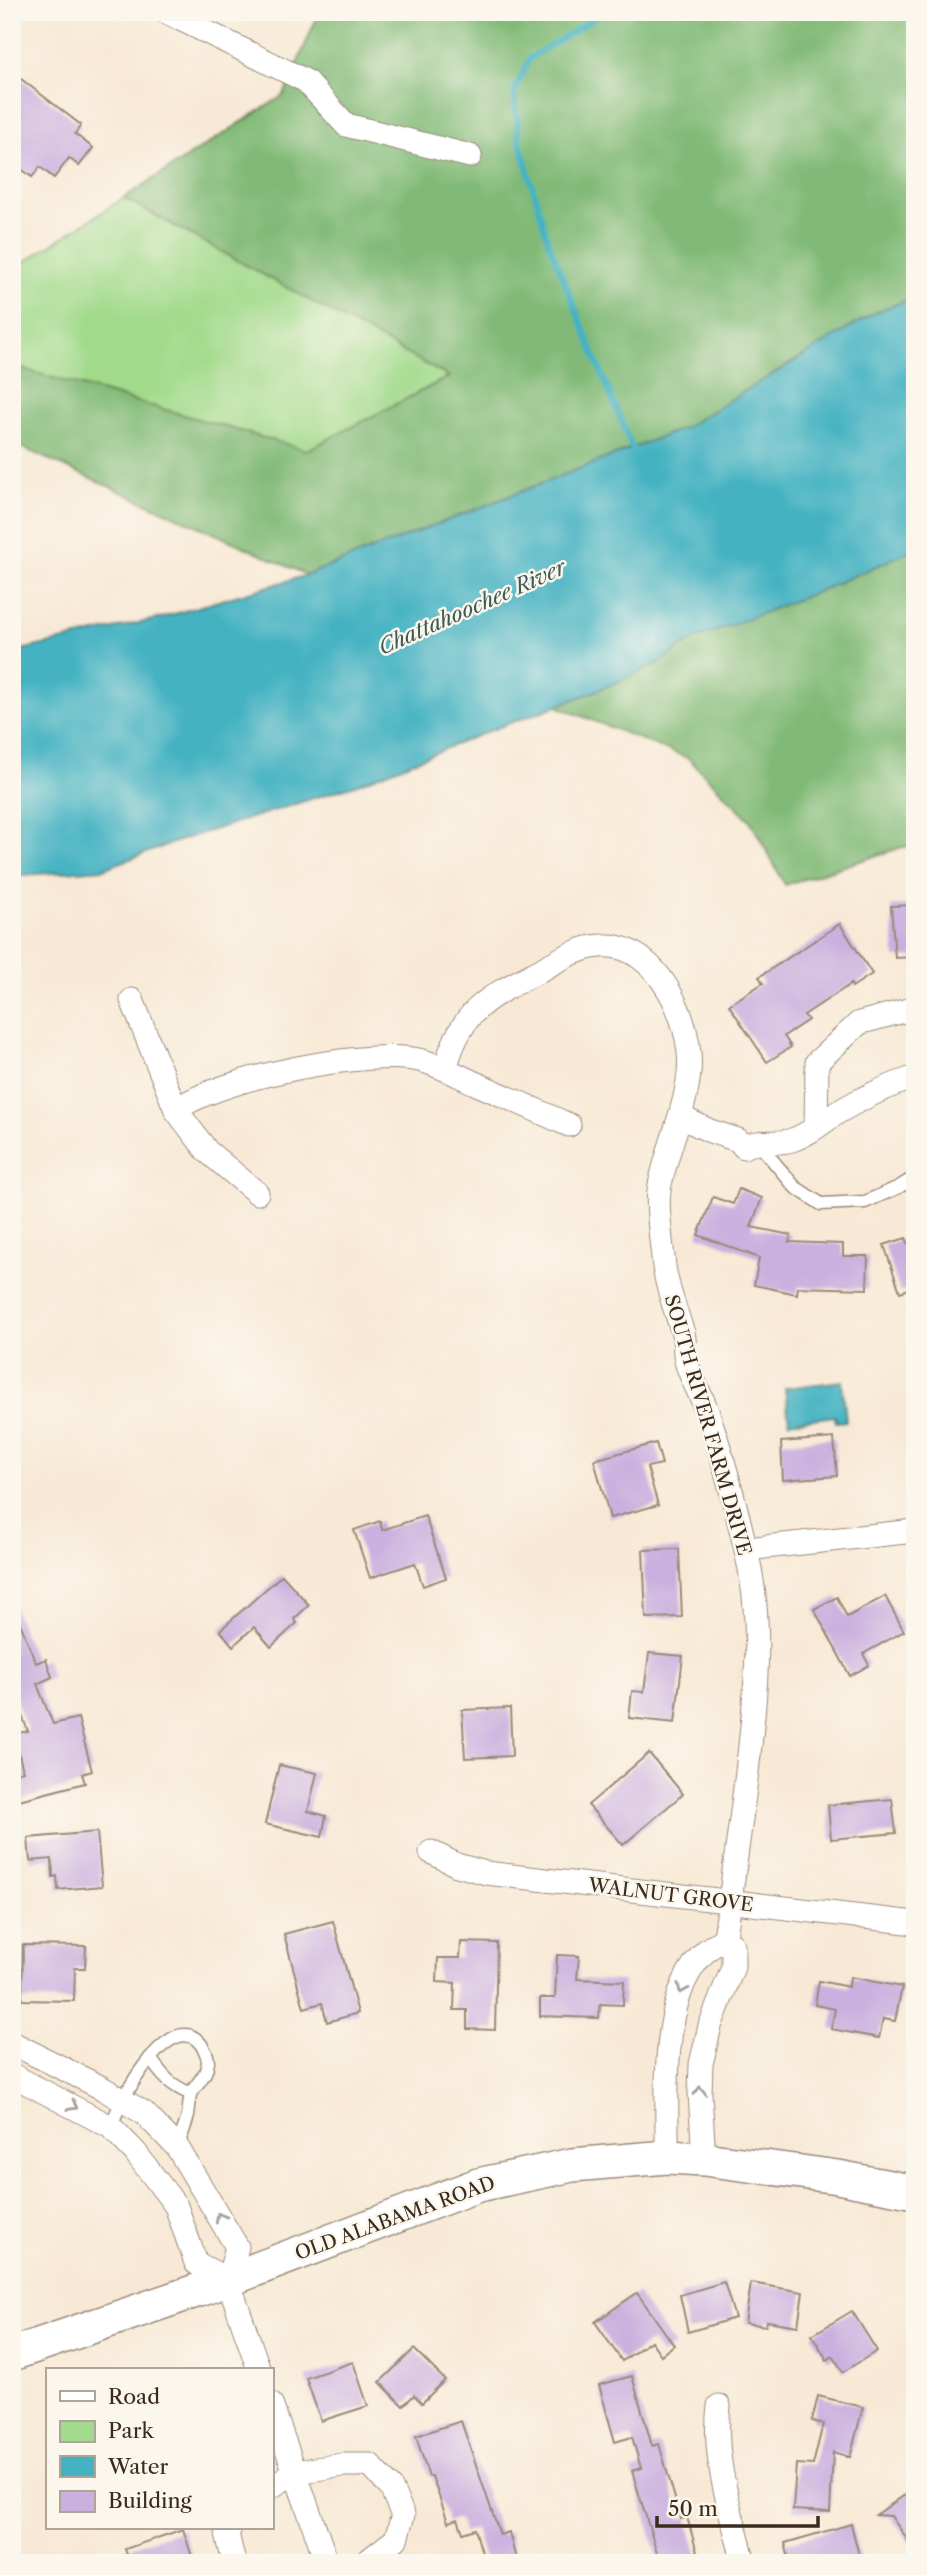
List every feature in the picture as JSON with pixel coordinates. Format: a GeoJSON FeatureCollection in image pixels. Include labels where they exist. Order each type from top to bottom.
{"type":"FeatureCollection","features":[{"type":"Feature","properties":{"kind":"main road","name":"OLD ALABAMA ROAD"},"geometry":{"type":"LineString","coordinates":[[12,2354],[228,2280],[478,2185],[572,2165],[667,2157],[704,2159],[838,2177],[915,2192]]}},
{"type":"Feature","properties":{"kind":"street"},"geometry":{"type":"LineString","coordinates":[[166,12],[306,81],[346,125],[470,156]]}},
{"type":"Feature","properties":{"kind":"street","name":"SOUTH RIVER FARM DRIVE"},"geometry":{"type":"LineString","coordinates":[[445,1069],[461,1027],[489,997],[573,953],[599,946],[618,946],[635,953],[649,964],[667,987],[680,1016],[688,1044],[690,1070],[681,1117],[658,1192],[664,1269],[685,1337],[685,1361],[707,1412],[746,1549],[758,1641],[758,1678],[739,1845],[725,1938],[733,1945],[733,1967],[710,2026],[701,2064],[704,2159]]}},
{"type":"Feature","properties":{"kind":"street"},"geometry":{"type":"LineString","coordinates":[[132,1000],[176,1110],[207,1151],[257,1193]]}},
{"type":"Feature","properties":{"kind":"street"},"geometry":{"type":"LineString","coordinates":[[816,1127],[817,1062],[859,1023],[915,1009]]}},
{"type":"Feature","properties":{"kind":"street"},"geometry":{"type":"LineString","coordinates":[[176,1110],[187,1101],[230,1084],[323,1063],[398,1057],[422,1060],[445,1069],[569,1125]]}},
{"type":"Feature","properties":{"kind":"street"},"geometry":{"type":"LineString","coordinates":[[681,1117],[737,1140],[744,1147],[752,1143],[792,1140],[861,1099],[915,1077]]}},
{"type":"Feature","properties":{"kind":"street"},"geometry":{"type":"LineString","coordinates":[[746,1549],[915,1531]]}},
{"type":"Feature","properties":{"kind":"street","name":"WALNUT GROVE"},"geometry":{"type":"LineString","coordinates":[[430,1852],[457,1865],[486,1873],[915,1923]]}},
{"type":"Feature","properties":{"kind":"street"},"geometry":{"type":"LineString","coordinates":[[667,2157],[673,2013],[694,1965],[706,1951],[725,1938]]}},
{"type":"Feature","properties":{"kind":"street"},"geometry":{"type":"LineString","coordinates":[[12,2043],[144,2113],[177,2147],[237,2247],[228,2280],[258,2368]]}},
{"type":"Feature","properties":{"kind":"street"},"geometry":{"type":"LineString","coordinates":[[12,2075],[111,2127],[135,2152],[176,2206],[196,2263],[228,2280]]}},
{"type":"Feature","properties":{"kind":"street"},"geometry":{"type":"LineString","coordinates":[[176,2206],[203,2188]]}},
{"type":"Feature","properties":{"kind":"street"},"geometry":{"type":"LineString","coordinates":[[719,2406],[717,2452],[744,2563]]}},
{"type":"Feature","properties":{"kind":"street"},"geometry":{"type":"LineString","coordinates":[[273,2410],[327,2563]]}},
{"type":"Feature","properties":{"kind":"street"},"geometry":{"type":"LineString","coordinates":[[273,2486],[295,2472],[342,2465],[370,2465],[391,2488],[403,2515],[396,2539],[365,2563]]}},
{"type":"Feature","properties":{"kind":"street"},"geometry":{"type":"LineString","coordinates":[[229,2530],[227,2533],[234,2563]]}},
{"type":"Feature","properties":{"kind":"lane"},"geometry":{"type":"LineString","coordinates":[[758,1143],[795,1187],[821,1204],[865,1202],[899,1188],[915,1177]]}},
{"type":"Feature","properties":{"kind":"lane"},"geometry":{"type":"LineString","coordinates":[[111,2127],[122,2101],[156,2050],[173,2037],[182,2034],[193,2037],[202,2045],[209,2060],[205,2075],[191,2094],[188,2115],[177,2147]]}},
{"type":"Feature","properties":{"kind":"lane"},"geometry":{"type":"LineString","coordinates":[[150,2058],[174,2087],[191,2094]]}},
{"type":"Feature","properties":{"kind":"green space"},"geometry":{"type":"Polygon","coordinates":[[[319,12],[915,12],[915,297],[876,312],[684,428],[307,575],[12,443],[12,366],[307,450],[449,377],[124,198],[284,95],[319,12]]]}},
{"type":"Feature","properties":{"kind":"green space"},"geometry":{"type":"Polygon","coordinates":[[[124,198],[450,376],[307,451],[12,366],[12,270],[124,198]]]}},
{"type":"Feature","properties":{"kind":"green space"},"geometry":{"type":"Polygon","coordinates":[[[915,508],[915,846],[903,847],[785,885],[750,820],[688,758],[483,677],[915,508]]]}},
{"type":"Feature","properties":{"kind":"water","name":"Chattahoochee River"},"geometry":{"type":"Polygon","coordinates":[[[915,297],[915,549],[819,591],[693,640],[657,664],[596,691],[355,785],[181,840],[103,869],[12,876],[12,652],[157,619],[307,575],[684,428],[876,312],[915,297]]]}},
{"type":"Feature","properties":{"kind":"water"},"geometry":{"type":"Polygon","coordinates":[[[842,1381],[846,1421],[836,1422],[835,1416],[789,1422],[785,1388],[842,1381]]]}},
{"type":"Feature","properties":{"kind":"building"},"geometry":{"type":"Polygon","coordinates":[[[21,79],[81,125],[75,134],[93,148],[79,166],[69,158],[54,178],[40,167],[32,177],[12,162],[12,90],[21,79]]]}},
{"type":"Feature","properties":{"kind":"building"},"geometry":{"type":"Polygon","coordinates":[[[915,905],[915,957],[895,958],[891,906],[915,905]]]}},
{"type":"Feature","properties":{"kind":"building"},"geometry":{"type":"Polygon","coordinates":[[[840,924],[872,974],[852,987],[851,984],[804,1015],[808,1020],[784,1036],[791,1047],[767,1062],[729,1005],[763,983],[759,977],[840,924]]]}},
{"type":"Feature","properties":{"kind":"building"},"geometry":{"type":"Polygon","coordinates":[[[739,1189],[762,1198],[751,1227],[791,1235],[789,1242],[843,1244],[843,1256],[868,1256],[867,1289],[798,1287],[797,1294],[754,1285],[759,1258],[698,1235],[713,1197],[733,1204],[739,1189]]]}},
{"type":"Feature","properties":{"kind":"building"},"geometry":{"type":"Polygon","coordinates":[[[906,1238],[912,1253],[915,1252],[915,1287],[900,1292],[884,1245],[906,1238]]]}},
{"type":"Feature","properties":{"kind":"building"},"geometry":{"type":"Polygon","coordinates":[[[834,1438],[837,1476],[783,1480],[781,1442],[834,1438]]]}},
{"type":"Feature","properties":{"kind":"building"},"geometry":{"type":"Polygon","coordinates":[[[656,1443],[662,1464],[647,1467],[658,1505],[610,1518],[594,1460],[656,1443]]]}},
{"type":"Feature","properties":{"kind":"building"},"geometry":{"type":"Polygon","coordinates":[[[425,1516],[446,1578],[423,1586],[415,1563],[370,1578],[354,1530],[380,1521],[382,1530],[425,1516]]]}},
{"type":"Feature","properties":{"kind":"building"},"geometry":{"type":"Polygon","coordinates":[[[679,1549],[682,1617],[646,1618],[643,1550],[679,1549]]]}},
{"type":"Feature","properties":{"kind":"building"},"geometry":{"type":"Polygon","coordinates":[[[282,1575],[309,1605],[294,1619],[297,1623],[271,1647],[254,1627],[233,1646],[220,1630],[282,1575]]]}},
{"type":"Feature","properties":{"kind":"building"},"geometry":{"type":"Polygon","coordinates":[[[885,1596],[904,1631],[863,1654],[869,1665],[850,1676],[814,1609],[837,1597],[847,1617],[885,1596]]]}},
{"type":"Feature","properties":{"kind":"building"},"geometry":{"type":"Polygon","coordinates":[[[13,1605],[36,1663],[46,1659],[52,1677],[37,1684],[53,1724],[78,1718],[92,1771],[82,1774],[85,1783],[19,1800],[12,1774],[23,1771],[14,1734],[28,1731],[12,1690],[13,1605]]]}},
{"type":"Feature","properties":{"kind":"building"},"geometry":{"type":"Polygon","coordinates":[[[649,1653],[683,1656],[675,1723],[629,1718],[632,1691],[644,1692],[649,1653]]]}},
{"type":"Feature","properties":{"kind":"building"},"geometry":{"type":"Polygon","coordinates":[[[510,1708],[512,1756],[465,1758],[462,1710],[510,1708]]]}},
{"type":"Feature","properties":{"kind":"building"},"geometry":{"type":"Polygon","coordinates":[[[649,1753],[683,1794],[623,1845],[588,1805],[649,1753]]]}},
{"type":"Feature","properties":{"kind":"building"},"geometry":{"type":"Polygon","coordinates":[[[279,1765],[317,1773],[308,1811],[326,1816],[322,1837],[265,1824],[279,1765]]]}},
{"type":"Feature","properties":{"kind":"building"},"geometry":{"type":"Polygon","coordinates":[[[892,1799],[896,1833],[831,1839],[828,1805],[892,1799]]]}},
{"type":"Feature","properties":{"kind":"building"},"geometry":{"type":"Polygon","coordinates":[[[97,1832],[102,1886],[58,1890],[57,1876],[53,1877],[52,1859],[30,1861],[28,1838],[97,1832]]]}},
{"type":"Feature","properties":{"kind":"building"},"geometry":{"type":"Polygon","coordinates":[[[333,1921],[358,2013],[327,2022],[322,2003],[304,2008],[284,1934],[333,1921]]]}},
{"type":"Feature","properties":{"kind":"building"},"geometry":{"type":"Polygon","coordinates":[[[461,1942],[497,1943],[495,2030],[467,2029],[467,2010],[454,2010],[455,1983],[437,1982],[438,1958],[460,1958],[461,1942]]]}},
{"type":"Feature","properties":{"kind":"building"},"geometry":{"type":"Polygon","coordinates":[[[23,1945],[86,1946],[85,1968],[75,1968],[74,2001],[22,2000],[23,1945]]]}},
{"type":"Feature","properties":{"kind":"building"},"geometry":{"type":"Polygon","coordinates":[[[557,1955],[579,1956],[577,1979],[624,1981],[623,2005],[600,2004],[599,2018],[540,2016],[540,1998],[555,1998],[557,1955]]]}},
{"type":"Feature","properties":{"kind":"building"},"geometry":{"type":"Polygon","coordinates":[[[850,1977],[902,1987],[895,2021],[883,2019],[879,2038],[831,2029],[835,2009],[815,2005],[819,1981],[849,1987],[850,1977]]]}},
{"type":"Feature","properties":{"kind":"building"},"geometry":{"type":"Polygon","coordinates":[[[724,2282],[735,2318],[688,2332],[680,2295],[724,2282]]]}},
{"type":"Feature","properties":{"kind":"building"},"geometry":{"type":"Polygon","coordinates":[[[751,2283],[803,2292],[798,2326],[767,2321],[766,2326],[745,2323],[751,2283]]]}},
{"type":"Feature","properties":{"kind":"building"},"geometry":{"type":"Polygon","coordinates":[[[637,2293],[674,2345],[661,2355],[651,2341],[622,2361],[595,2322],[637,2293]]]}},
{"type":"Feature","properties":{"kind":"building"},"geometry":{"type":"Polygon","coordinates":[[[852,2311],[877,2351],[843,2372],[833,2356],[827,2360],[812,2335],[852,2311]]]}},
{"type":"Feature","properties":{"kind":"building"},"geometry":{"type":"Polygon","coordinates":[[[414,2349],[445,2380],[422,2403],[414,2395],[403,2406],[380,2382],[414,2349]]]}},
{"type":"Feature","properties":{"kind":"building"},"geometry":{"type":"Polygon","coordinates":[[[353,2362],[368,2406],[321,2421],[306,2378],[353,2362]]]}},
{"type":"Feature","properties":{"kind":"building"},"geometry":{"type":"Polygon","coordinates":[[[632,2376],[652,2446],[659,2444],[681,2519],[687,2517],[700,2563],[660,2563],[632,2471],[641,2468],[632,2437],[615,2442],[599,2385],[632,2376]]]}},
{"type":"Feature","properties":{"kind":"building"},"geometry":{"type":"Polygon","coordinates":[[[818,2396],[863,2407],[850,2457],[833,2452],[830,2512],[793,2510],[796,2464],[813,2465],[823,2424],[812,2421],[818,2396]]]}},
{"type":"Feature","properties":{"kind":"building"},"geometry":{"type":"Polygon","coordinates":[[[461,2421],[500,2535],[509,2532],[517,2563],[485,2563],[475,2529],[463,2533],[458,2519],[448,2522],[432,2476],[429,2477],[416,2436],[461,2421]]]}},
{"type":"Feature","properties":{"kind":"building"},"geometry":{"type":"Polygon","coordinates":[[[915,2488],[915,2551],[891,2516],[876,2515],[915,2488]]]}},
{"type":"Feature","properties":{"kind":"building"},"geometry":{"type":"Polygon","coordinates":[[[851,2524],[861,2563],[790,2563],[785,2543],[851,2524]]]}},
{"type":"Feature","properties":{"kind":"building"},"geometry":{"type":"Polygon","coordinates":[[[183,2530],[194,2563],[130,2563],[125,2549],[183,2530]]]}},
{"type":"Feature","properties":{"kind":"waterway"},"geometry":{"type":"LineString","coordinates":[[604,12],[530,58],[514,92],[519,138],[548,241],[635,455]]}}]}
